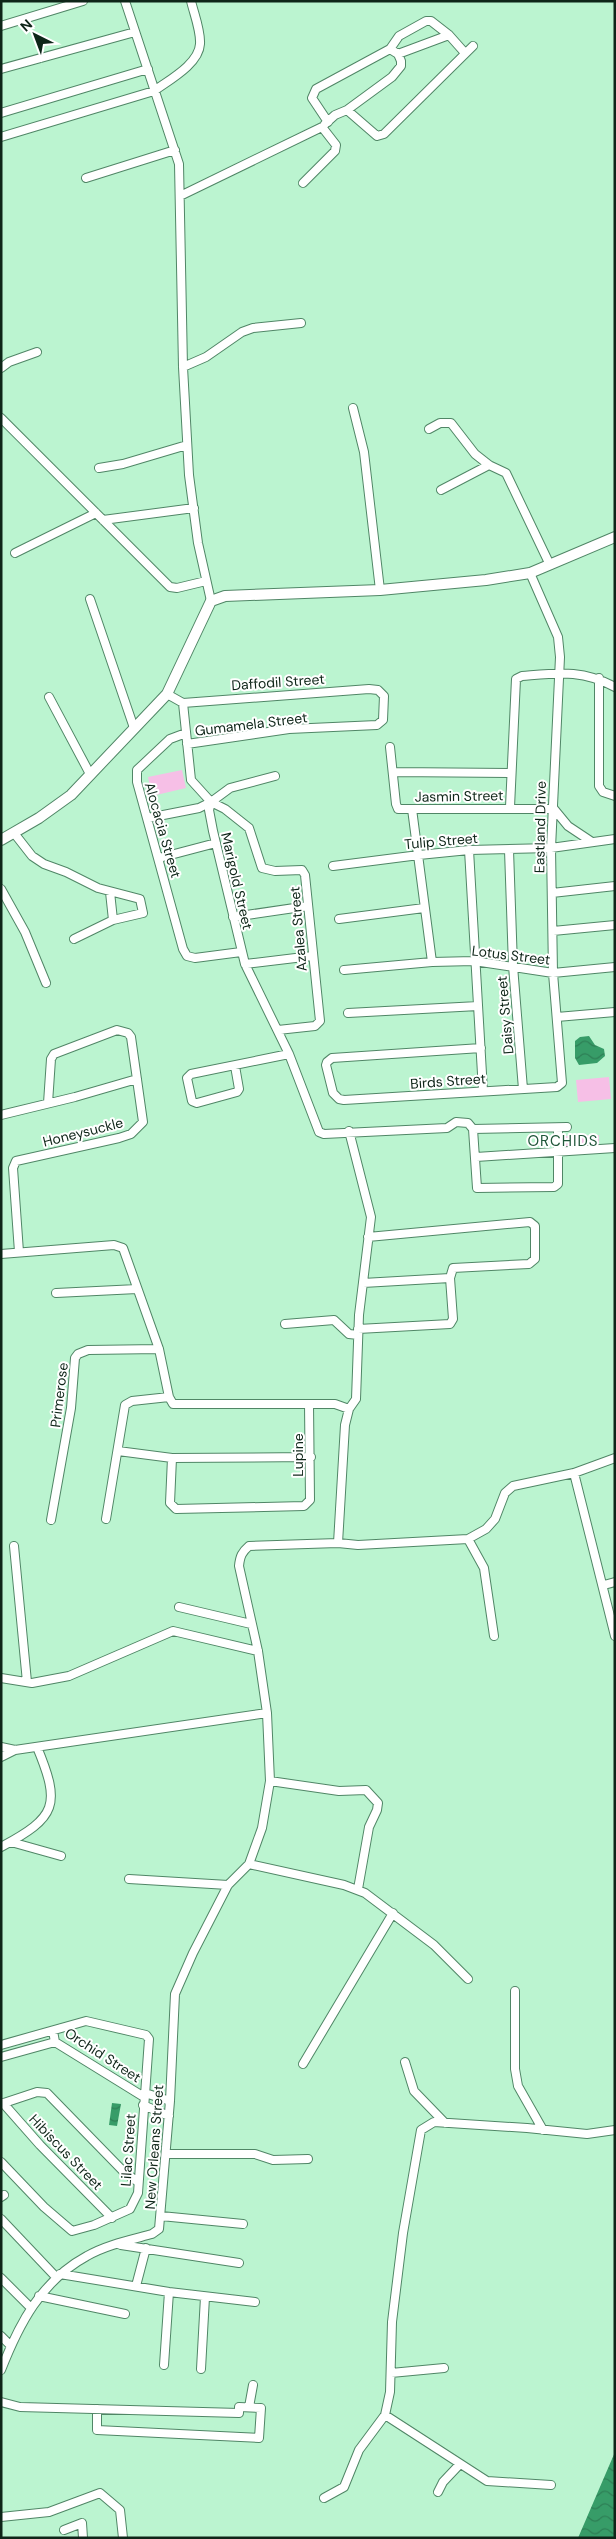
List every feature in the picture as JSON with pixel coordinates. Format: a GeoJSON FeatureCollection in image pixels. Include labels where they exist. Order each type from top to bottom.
{"type":"FeatureCollection","features":[{"type":"Feature","properties":{"kind":"street"},"geometry":{"type":"LineString","coordinates":[[1,26],[83,1]]}},
{"type":"Feature","properties":{"kind":"street"},"geometry":{"type":"LineString","coordinates":[[1,840],[71,795],[166,694],[211,601],[194,508],[187,445],[183,367],[179,164],[176,150],[154,91],[125,1]]}},
{"type":"Feature","properties":{"kind":"street"},"geometry":{"type":"LineString","coordinates":[[1,137],[154,91],[191,62],[198,54],[200,43],[190,1]]}},
{"type":"Feature","properties":{"kind":"street"},"geometry":{"type":"LineString","coordinates":[[303,183],[336,151],[336,145],[312,98],[316,89],[390,49],[399,36],[426,21],[431,21],[449,35],[465,53]]}},
{"type":"Feature","properties":{"kind":"street"},"geometry":{"type":"LineString","coordinates":[[1,69],[135,32]]}},
{"type":"Feature","properties":{"kind":"street"},"geometry":{"type":"LineString","coordinates":[[398,54],[449,35]]}},
{"type":"Feature","properties":{"kind":"street"},"geometry":{"type":"LineString","coordinates":[[347,110],[377,136],[384,134],[473,46]]}},
{"type":"Feature","properties":{"kind":"street"},"geometry":{"type":"LineString","coordinates":[[180,196],[325,124],[340,112],[347,110],[398,71],[401,66],[398,54],[390,49]]}},
{"type":"Feature","properties":{"kind":"street"},"geometry":{"type":"LineString","coordinates":[[1,113],[148,68]]}},
{"type":"Feature","properties":{"kind":"street"},"geometry":{"type":"LineString","coordinates":[[86,178],[176,150]]}},
{"type":"Feature","properties":{"kind":"street"},"geometry":{"type":"LineString","coordinates":[[183,367],[206,358],[242,332],[253,328],[301,323]]}},
{"type":"Feature","properties":{"kind":"street"},"geometry":{"type":"LineString","coordinates":[[1,368],[9,362],[38,352]]}},
{"type":"Feature","properties":{"kind":"street"},"geometry":{"type":"LineString","coordinates":[[353,408],[364,452],[380,590]]}},
{"type":"Feature","properties":{"kind":"street"},"geometry":{"type":"LineString","coordinates":[[1,418],[170,587],[177,588],[206,581]]}},
{"type":"Feature","properties":{"kind":"street"},"geometry":{"type":"LineString","coordinates":[[429,429],[440,423],[451,424],[475,454],[489,465],[506,473],[550,565]]}},
{"type":"Feature","properties":{"kind":"street"},"geometry":{"type":"LineString","coordinates":[[99,468],[123,464],[187,445]]}},
{"type":"Feature","properties":{"kind":"street"},"geometry":{"type":"LineString","coordinates":[[441,490],[489,465]]}},
{"type":"Feature","properties":{"kind":"street"},"geometry":{"type":"LineString","coordinates":[[104,520],[194,508]]}},
{"type":"Feature","properties":{"kind":"street"},"geometry":{"type":"LineString","coordinates":[[15,553],[96,513]]}},
{"type":"Feature","properties":{"kind":"street"},"geometry":{"type":"LineString","coordinates":[[211,601],[224,596],[380,590],[530,573],[615,538]]}},
{"type":"Feature","properties":{"kind":"street","name":"Eastland Drive"},"geometry":{"type":"LineString","coordinates":[[530,573],[558,637],[559,673],[551,848],[553,973],[562,1076],[560,1087]]}},
{"type":"Feature","properties":{"kind":"street"},"geometry":{"type":"LineString","coordinates":[[90,599],[134,728]]}},
{"type":"Feature","properties":{"kind":"street"},"geometry":{"type":"LineString","coordinates":[[510,807],[516,679],[522,676],[576,672],[599,678],[615,687]]}},
{"type":"Feature","properties":{"kind":"street"},"geometry":{"type":"LineString","coordinates":[[599,678],[599,786],[603,792],[615,796]]}},
{"type":"Feature","properties":{"kind":"street","name":"Daffodil Street"},"geometry":{"type":"LineString","coordinates":[[183,703],[374,689],[384,696],[383,720],[377,725]]}},
{"type":"Feature","properties":{"kind":"street"},"geometry":{"type":"LineString","coordinates":[[166,694],[183,703],[191,780],[212,802]]}},
{"type":"Feature","properties":{"kind":"street"},"geometry":{"type":"LineString","coordinates":[[49,697],[90,774]]}},
{"type":"Feature","properties":{"kind":"street","name":"Gumamela Street"},"geometry":{"type":"LineString","coordinates":[[187,744],[289,729],[377,725]]}},
{"type":"Feature","properties":{"kind":"street","name":"Alocacia Street"},"geometry":{"type":"LineString","coordinates":[[186,733],[170,739],[136,773],[183,949],[187,956],[195,958],[241,952]]}},
{"type":"Feature","properties":{"kind":"street","name":"Jasmin Street"},"geometry":{"type":"LineString","coordinates":[[390,747],[397,806],[401,809],[510,807],[554,809]]}},
{"type":"Feature","properties":{"kind":"street"},"geometry":{"type":"LineString","coordinates":[[393,772],[511,773]]}},
{"type":"Feature","properties":{"kind":"street"},"geometry":{"type":"LineString","coordinates":[[148,818],[199,808],[212,802],[230,788],[275,776]]}},
{"type":"Feature","properties":{"kind":"street","name":"Marigold Street"},"geometry":{"type":"LineString","coordinates":[[212,802],[210,815],[241,952],[256,992],[278,1030],[289,1054],[318,1130],[324,1134],[349,1132]]}},
{"type":"Feature","properties":{"kind":"street","name":"Azalea Street"},"geometry":{"type":"LineString","coordinates":[[212,802],[225,809],[248,828],[262,868],[269,871],[304,871],[320,1016],[318,1024],[278,1030]]}},
{"type":"Feature","properties":{"kind":"street"},"geometry":{"type":"LineString","coordinates":[[412,809],[432,962]]}},
{"type":"Feature","properties":{"kind":"street"},"geometry":{"type":"LineString","coordinates":[[554,809],[568,826],[592,842]]}},
{"type":"Feature","properties":{"kind":"street"},"geometry":{"type":"LineString","coordinates":[[14,833],[28,852],[44,864],[110,892],[140,900],[143,913],[113,920],[74,939]]}},
{"type":"Feature","properties":{"kind":"street","name":"Tulip Street"},"geometry":{"type":"LineString","coordinates":[[334,866],[469,850],[551,848],[615,839]]}},
{"type":"Feature","properties":{"kind":"street"},"geometry":{"type":"LineString","coordinates":[[159,858],[216,843]]}},
{"type":"Feature","properties":{"kind":"street"},"geometry":{"type":"LineString","coordinates":[[469,850],[483,1091]]}},
{"type":"Feature","properties":{"kind":"street","name":"Daisy Street"},"geometry":{"type":"LineString","coordinates":[[509,850],[513,966],[523,1089]]}},
{"type":"Feature","properties":{"kind":"street"},"geometry":{"type":"LineString","coordinates":[[552,893],[615,886]]}},
{"type":"Feature","properties":{"kind":"street"},"geometry":{"type":"LineString","coordinates":[[1,890],[25,932],[46,983]]}},
{"type":"Feature","properties":{"kind":"street"},"geometry":{"type":"LineString","coordinates":[[110,892],[113,920]]}},
{"type":"Feature","properties":{"kind":"street"},"geometry":{"type":"LineString","coordinates":[[233,917],[308,906]]}},
{"type":"Feature","properties":{"kind":"street"},"geometry":{"type":"LineString","coordinates":[[339,918],[424,908]]}},
{"type":"Feature","properties":{"kind":"street"},"geometry":{"type":"LineString","coordinates":[[553,931],[615,925]]}},
{"type":"Feature","properties":{"kind":"street"},"geometry":{"type":"LineString","coordinates":[[245,964],[312,956]]}},
{"type":"Feature","properties":{"kind":"street","name":"Lotus Street"},"geometry":{"type":"LineString","coordinates":[[344,970],[432,962],[474,961],[553,973],[615,967]]}},
{"type":"Feature","properties":{"kind":"street"},"geometry":{"type":"LineString","coordinates":[[348,1013],[478,1006]]}},
{"type":"Feature","properties":{"kind":"street"},"geometry":{"type":"LineString","coordinates":[[557,1017],[615,1012]]}},
{"type":"Feature","properties":{"kind":"street","name":"Honeysuckle"},"geometry":{"type":"LineString","coordinates":[[19,1252],[13,1168],[16,1161],[131,1134],[143,1122],[131,1038],[125,1030],[117,1030],[54,1054],[51,1059],[48,1103]]}},
{"type":"Feature","properties":{"kind":"street","name":"Birds Street"},"geometry":{"type":"LineString","coordinates":[[481,1048],[332,1058],[326,1062],[326,1065],[333,1093],[339,1099],[560,1087]]}},
{"type":"Feature","properties":{"kind":"street"},"geometry":{"type":"LineString","coordinates":[[236,1066],[239,1089],[237,1092],[193,1102],[188,1076],[289,1054]]}},
{"type":"Feature","properties":{"kind":"street"},"geometry":{"type":"LineString","coordinates":[[1,1115],[138,1079]]}},
{"type":"Feature","properties":{"kind":"street"},"geometry":{"type":"LineString","coordinates":[[338,1543],[345,1425],[349,1409],[356,1399],[358,1332],[370,1212],[349,1132],[447,1128],[453,1123],[460,1121],[468,1123],[473,1129],[477,1188],[554,1187],[558,1184],[558,1128]]}},
{"type":"Feature","properties":{"kind":"street"},"geometry":{"type":"LineString","coordinates":[[473,1129],[568,1127]]}},
{"type":"Feature","properties":{"kind":"street"},"geometry":{"type":"LineString","coordinates":[[476,1157],[615,1148]]}},
{"type":"Feature","properties":{"kind":"street"},"geometry":{"type":"LineString","coordinates":[[285,1324],[334,1320],[349,1334],[450,1324],[453,1319],[450,1278],[455,1267],[532,1263],[535,1259],[534,1224],[528,1222],[368,1237]]}},
{"type":"Feature","properties":{"kind":"street"},"geometry":{"type":"LineString","coordinates":[[1,1254],[119,1246],[125,1252],[159,1349],[168,1397],[176,1406],[335,1404],[349,1409]]}},
{"type":"Feature","properties":{"kind":"street"},"geometry":{"type":"LineString","coordinates":[[364,1283],[450,1278]]}},
{"type":"Feature","properties":{"kind":"street"},"geometry":{"type":"LineString","coordinates":[[56,1293],[137,1289]]}},
{"type":"Feature","properties":{"kind":"street","name":"Primerose"},"geometry":{"type":"LineString","coordinates":[[51,1520],[71,1408],[75,1358],[78,1354],[88,1350],[159,1349]]}},
{"type":"Feature","properties":{"kind":"street"},"geometry":{"type":"LineString","coordinates":[[106,1519],[125,1405],[132,1401],[168,1397]]}},
{"type":"Feature","properties":{"kind":"street","name":"Lupine"},"geometry":{"type":"LineString","coordinates":[[172,1458],[170,1503],[176,1509],[307,1505],[310,1500],[311,1457],[309,1404]]}},
{"type":"Feature","properties":{"kind":"street"},"geometry":{"type":"LineString","coordinates":[[118,1451],[172,1458],[311,1457]]}},
{"type":"Feature","properties":{"kind":"street"},"geometry":{"type":"LineString","coordinates":[[468,1979],[434,1945],[358,1889],[249,1864],[262,1828],[270,1781],[267,1713],[258,1651],[239,1566],[240,1557],[249,1546],[338,1543],[358,1545],[468,1539],[486,1529],[495,1519],[505,1493],[513,1486],[574,1473],[615,1458]]}},
{"type":"Feature","properties":{"kind":"street"},"geometry":{"type":"LineString","coordinates":[[574,1473],[613,1617],[615,1636]]}},
{"type":"Feature","properties":{"kind":"street"},"geometry":{"type":"LineString","coordinates":[[468,1539],[484,1568],[494,1636]]}},
{"type":"Feature","properties":{"kind":"street"},"geometry":{"type":"LineString","coordinates":[[14,1546],[27,1682]]}},
{"type":"Feature","properties":{"kind":"street"},"geometry":{"type":"LineString","coordinates":[[604,1585],[615,1582]]}},
{"type":"Feature","properties":{"kind":"street"},"geometry":{"type":"LineString","coordinates":[[179,1607],[251,1624]]}},
{"type":"Feature","properties":{"kind":"street"},"geometry":{"type":"LineString","coordinates":[[1,1678],[39,1683],[78,1673],[173,1632],[258,1651]]}},
{"type":"Feature","properties":{"kind":"street"},"geometry":{"type":"LineString","coordinates":[[1,1757],[15,1750],[267,1713]]}},
{"type":"Feature","properties":{"kind":"street"},"geometry":{"type":"LineString","coordinates":[[1,1747],[15,1750]]}},
{"type":"Feature","properties":{"kind":"street"},"geometry":{"type":"LineString","coordinates":[[1,1847],[34,1829],[46,1817],[52,1799],[49,1776],[37,1747]]}},
{"type":"Feature","properties":{"kind":"street"},"geometry":{"type":"LineString","coordinates":[[270,1781],[339,1790],[366,1790],[378,1802],[377,1810],[369,1827],[358,1889]]}},
{"type":"Feature","properties":{"kind":"street"},"geometry":{"type":"LineString","coordinates":[[11,1842],[61,1856]]}},
{"type":"Feature","properties":{"kind":"street","name":"New Orleans Street"},"geometry":{"type":"LineString","coordinates":[[1,2370],[10,2345],[31,2308],[39,2296],[58,2276],[87,2256],[116,2244],[152,2234],[159,2229],[169,2116],[175,1994],[193,1953],[228,1885],[249,1864]]}},
{"type":"Feature","properties":{"kind":"street"},"geometry":{"type":"LineString","coordinates":[[129,1879],[228,1885]]}},
{"type":"Feature","properties":{"kind":"street"},"geometry":{"type":"LineString","coordinates":[[303,2064],[393,1913]]}},
{"type":"Feature","properties":{"kind":"street"},"geometry":{"type":"LineString","coordinates":[[515,1991],[515,2069],[518,2086],[543,2130]]}},
{"type":"Feature","properties":{"kind":"street","name":"Lilac Street"},"geometry":{"type":"LineString","coordinates":[[1,2162],[72,2231],[127,2212],[133,2206],[138,2193],[149,2039],[146,2035],[90,2021],[52,2031]]}},
{"type":"Feature","properties":{"kind":"street"},"geometry":{"type":"LineString","coordinates":[[1,2045],[52,2031]]}},
{"type":"Feature","properties":{"kind":"street","name":"Orchid Street"},"geometry":{"type":"LineString","coordinates":[[52,2031],[55,2042],[144,2098]]}},
{"type":"Feature","properties":{"kind":"street"},"geometry":{"type":"LineString","coordinates":[[1,2057],[55,2042]]}},
{"type":"Feature","properties":{"kind":"street"},"geometry":{"type":"LineString","coordinates":[[405,2062],[414,2090],[445,2122]]}},
{"type":"Feature","properties":{"kind":"street"},"geometry":{"type":"LineString","coordinates":[[2,2104],[41,2091],[47,2093],[124,2172],[138,2182]]}},
{"type":"Feature","properties":{"kind":"street"},"geometry":{"type":"LineString","coordinates":[[144,2098],[170,2101]]}},
{"type":"Feature","properties":{"kind":"street"},"geometry":{"type":"LineString","coordinates":[[144,2098],[169,2116]]}},
{"type":"Feature","properties":{"kind":"street","name":"Hibiscus Street"},"geometry":{"type":"LineString","coordinates":[[2,2104],[112,2218]]}},
{"type":"Feature","properties":{"kind":"street"},"geometry":{"type":"LineString","coordinates":[[324,2498],[344,2487],[359,2450],[385,2415],[390,2373],[392,2322],[403,2233],[421,2130],[434,2122],[445,2122],[587,2134],[615,2130]]}},
{"type":"Feature","properties":{"kind":"street"},"geometry":{"type":"LineString","coordinates":[[166,2154],[255,2154],[274,2160],[308,2159]]}},
{"type":"Feature","properties":{"kind":"street"},"geometry":{"type":"LineString","coordinates":[[161,2216],[243,2224]]}},
{"type":"Feature","properties":{"kind":"street"},"geometry":{"type":"LineString","coordinates":[[1,2219],[58,2276],[205,2297],[255,2302]]}},
{"type":"Feature","properties":{"kind":"street"},"geometry":{"type":"LineString","coordinates":[[116,2244],[239,2263]]}},
{"type":"Feature","properties":{"kind":"street"},"geometry":{"type":"LineString","coordinates":[[136,2286],[146,2248]]}},
{"type":"Feature","properties":{"kind":"street"},"geometry":{"type":"LineString","coordinates":[[1,2278],[31,2308]]}},
{"type":"Feature","properties":{"kind":"street"},"geometry":{"type":"LineString","coordinates":[[164,2366],[169,2292]]}},
{"type":"Feature","properties":{"kind":"street"},"geometry":{"type":"LineString","coordinates":[[39,2296],[124,2314]]}},
{"type":"Feature","properties":{"kind":"street"},"geometry":{"type":"LineString","coordinates":[[201,2369],[205,2297]]}},
{"type":"Feature","properties":{"kind":"street"},"geometry":{"type":"LineString","coordinates":[[1,2336],[10,2345]]}},
{"type":"Feature","properties":{"kind":"street"},"geometry":{"type":"LineString","coordinates":[[390,2373],[444,2368]]}},
{"type":"Feature","properties":{"kind":"street"},"geometry":{"type":"LineString","coordinates":[[249,2407],[253,2385]]}},
{"type":"Feature","properties":{"kind":"street"},"geometry":{"type":"LineString","coordinates":[[1,2402],[20,2407],[97,2408],[239,2412],[240,2407],[261,2408],[259,2438],[97,2430],[97,2408]]}},
{"type":"Feature","properties":{"kind":"street"},"geometry":{"type":"LineString","coordinates":[[385,2415],[487,2481],[551,2485]]}},
{"type":"Feature","properties":{"kind":"street"},"geometry":{"type":"LineString","coordinates":[[438,2492],[443,2482],[460,2464]]}},
{"type":"Feature","properties":{"kind":"street"},"geometry":{"type":"LineString","coordinates":[[1,2518],[49,2512],[100,2493],[120,2510],[123,2538]]}},
{"type":"Feature","properties":{"kind":"street"},"geometry":{"type":"LineString","coordinates":[[64,2530],[82,2523],[83,2538]]}},
{"type":"Feature","properties":{"kind":"shaded area"},"geometry":{"type":"Polygon","coordinates":[[[182,770],[186,788],[152,796],[148,777],[182,770]]]}},
{"type":"Feature","properties":{"kind":"shaded area"},"geometry":{"type":"Polygon","coordinates":[[[609,1077],[611,1099],[578,1102],[576,1080],[609,1077]]]}},
{"type":"Feature","properties":{"kind":"shaded area"},"geometry":{"type":"Polygon","coordinates":[[[599,1135],[599,1147],[566,1149],[566,1136],[599,1135]]]}},
{"type":"Feature","properties":{"kind":"water"},"geometry":{"type":"Polygon","coordinates":[[[589,1036],[595,1045],[604,1049],[605,1056],[597,1063],[579,1065],[575,1058],[575,1041],[580,1037],[589,1036]]]}},
{"type":"Feature","properties":{"kind":"water"},"geometry":{"type":"Polygon","coordinates":[[[112,2103],[121,2104],[117,2126],[109,2125],[112,2103]]]}},
{"type":"Feature","properties":{"kind":"water"},"geometry":{"type":"Polygon","coordinates":[[[615,2452],[615,2538],[578,2538],[615,2452]]]}},
{"type":"Feature","properties":{"kind":"district","name":"ORCHIDS"},"geometry":{"type":"Point","coordinates":[563,1141]}}]}
